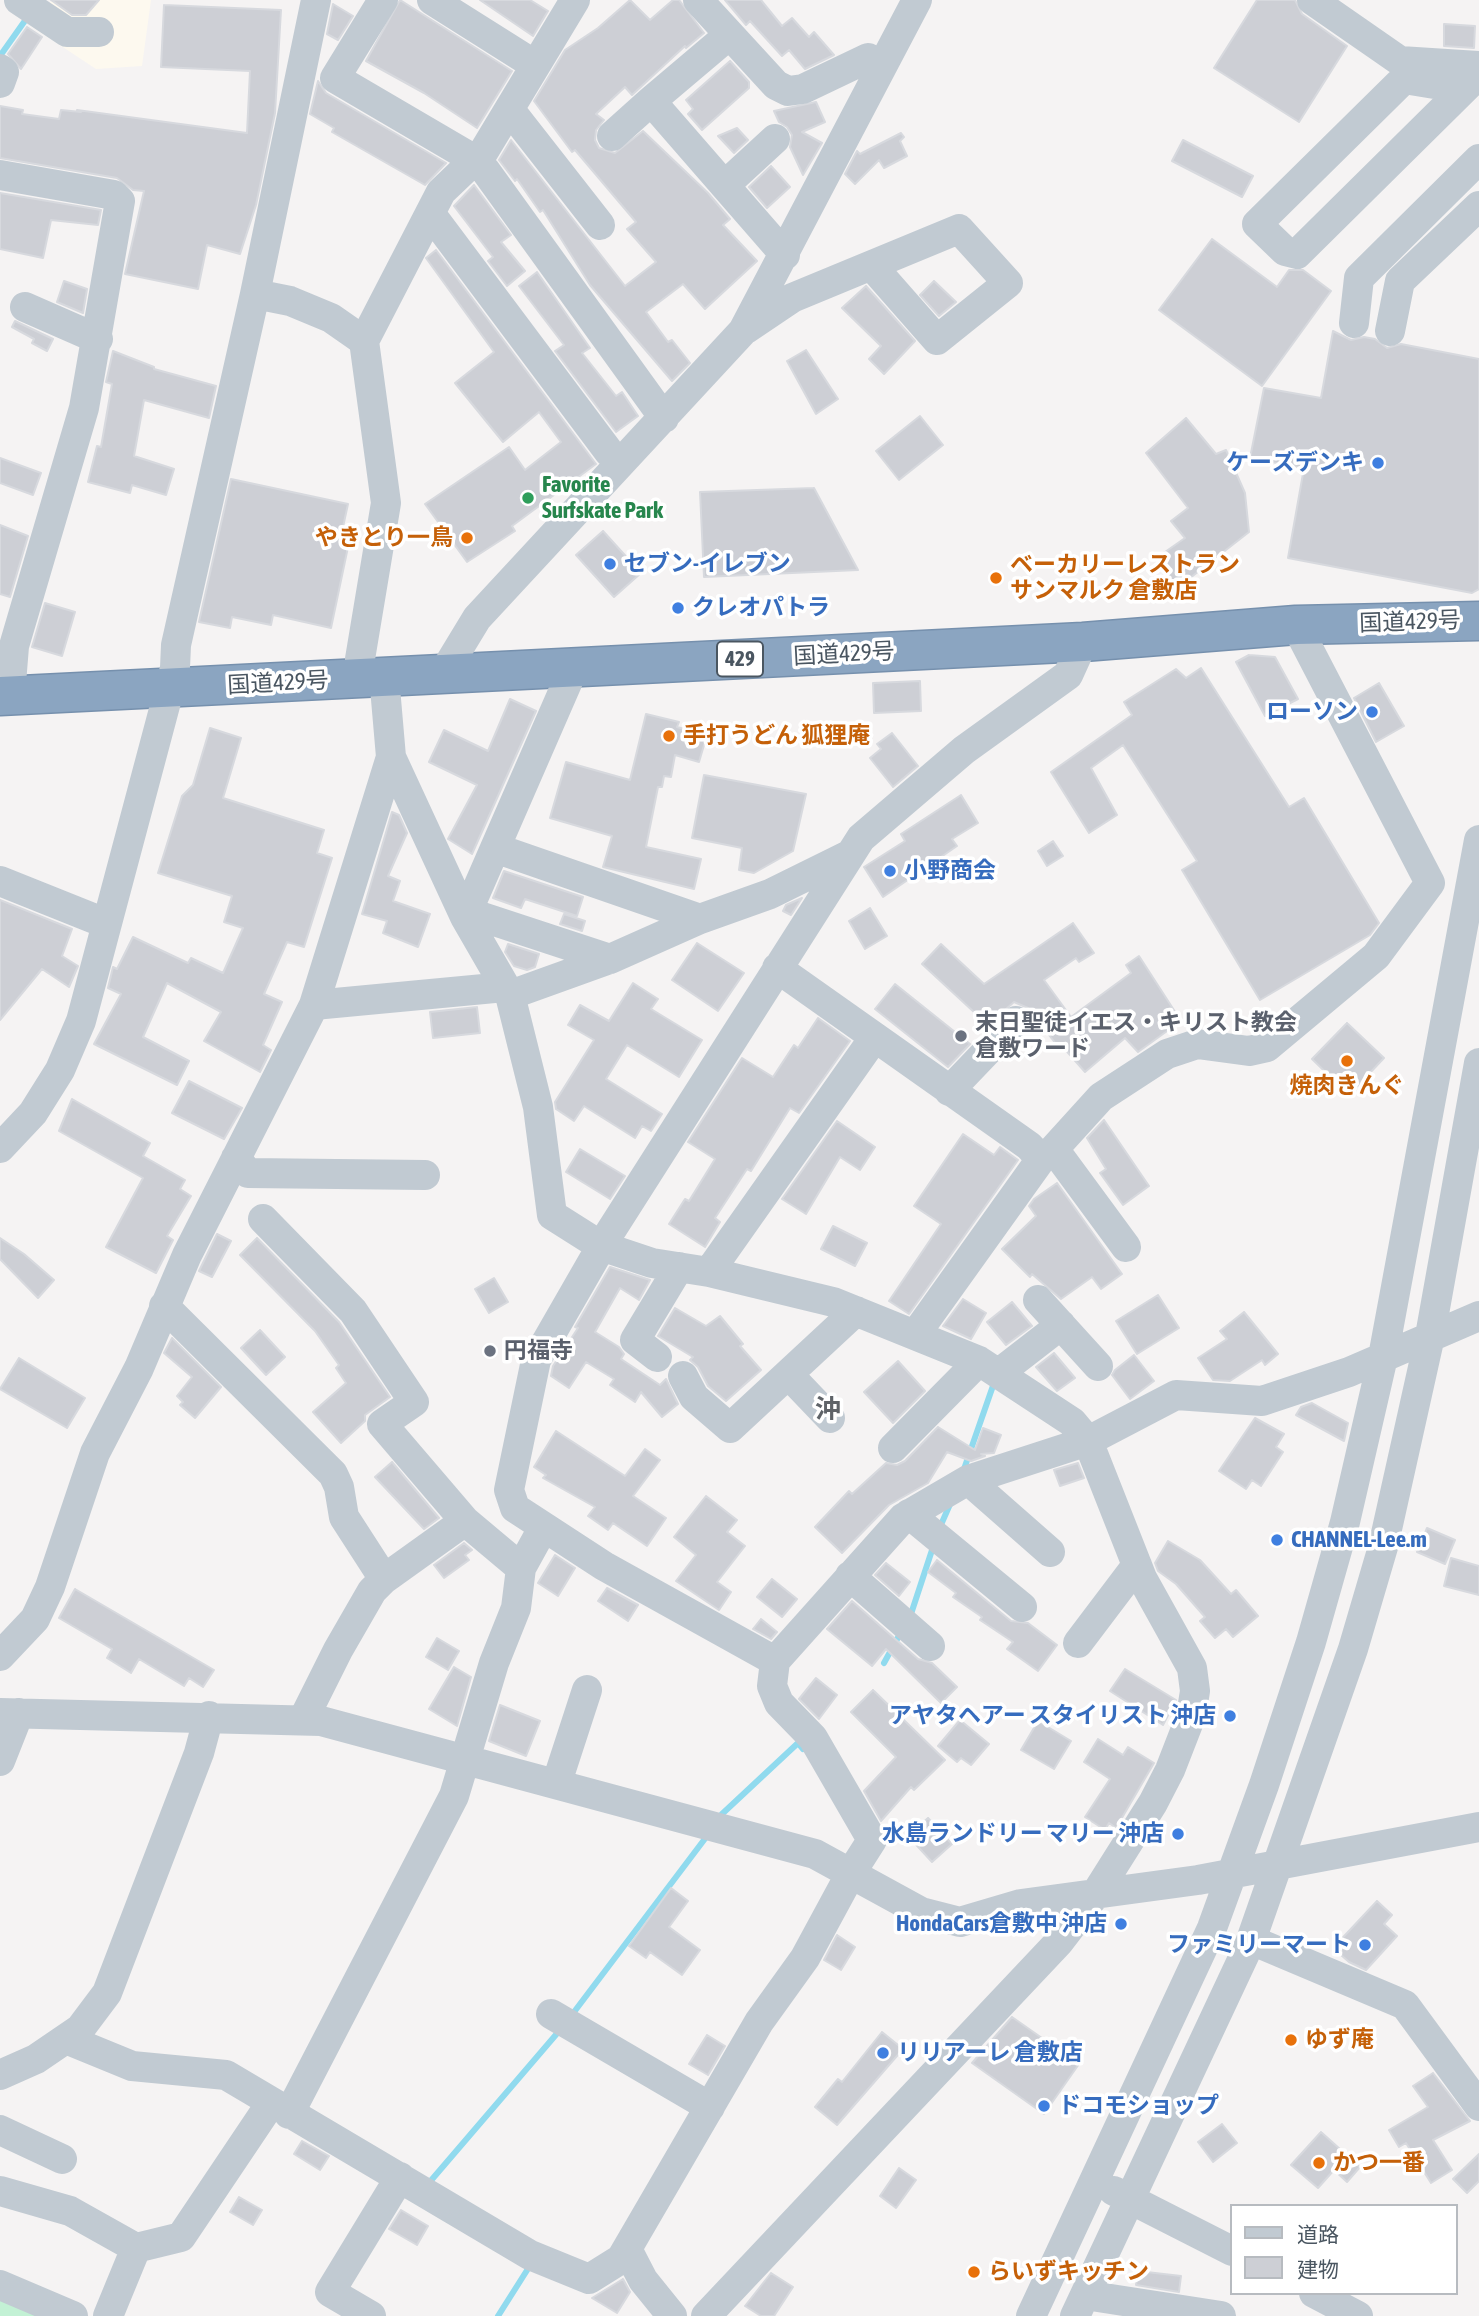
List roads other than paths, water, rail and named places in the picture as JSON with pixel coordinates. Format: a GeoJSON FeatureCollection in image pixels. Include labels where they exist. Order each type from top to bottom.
{"type":"FeatureCollection","features":[{"type":"Feature","properties":{"kind":"highway","name":"国道429号"},"geometry":{"type":"LineString","coordinates":[[5,696],[169,690],[372,677],[1083,642],[1296,625],[1479,621]]}},
{"type":"Feature","properties":{"kind":"street"},"geometry":{"type":"LineString","coordinates":[[0,1148],[33,1113],[60,1070],[81,1021],[99,921],[169,690],[316,0]]}},
{"type":"Feature","properties":{"kind":"street"},"geometry":{"type":"LineString","coordinates":[[335,78],[383,0]]}},
{"type":"Feature","properties":{"kind":"street"},"geometry":{"type":"LineString","coordinates":[[433,0],[535,65]]}},
{"type":"Feature","properties":{"kind":"street"},"geometry":{"type":"LineString","coordinates":[[575,0],[510,110],[475,160],[441,192],[364,341],[386,503],[360,659],[372,677],[391,757],[466,914],[508,991],[538,1107],[552,1215],[652,1263],[680,1267],[712,1267],[920,1329],[989,1367],[1072,1422],[1088,1441],[1137,1565],[1192,1668],[1195,1691],[1191,1716],[1170,1770],[1153,1803],[1095,1895],[1059,1942],[706,2316]]}},
{"type":"Feature","properties":{"kind":"street"},"geometry":{"type":"LineString","coordinates":[[698,0],[776,85],[788,91],[803,89],[868,58]]}},
{"type":"Feature","properties":{"kind":"street"},"geometry":{"type":"LineString","coordinates":[[743,331],[781,249],[917,0]]}},
{"type":"Feature","properties":{"kind":"street"},"geometry":{"type":"LineString","coordinates":[[1312,0],[1400,61],[1475,72]]}},
{"type":"Feature","properties":{"kind":"street"},"geometry":{"type":"LineString","coordinates":[[28,6],[67,32],[99,32]]}},
{"type":"Feature","properties":{"kind":"street"},"geometry":{"type":"LineString","coordinates":[[612,136],[729,35]]}},
{"type":"Feature","properties":{"kind":"street"},"geometry":{"type":"LineString","coordinates":[[305,60],[475,160],[661,413]]}},
{"type":"Feature","properties":{"kind":"street"},"geometry":{"type":"LineString","coordinates":[[0,69],[4,72],[0,83]]}},
{"type":"Feature","properties":{"kind":"street"},"geometry":{"type":"LineString","coordinates":[[1475,72],[1297,254],[1285,251],[1257,224],[1404,79],[1453,87],[1475,72]]}},
{"type":"Feature","properties":{"kind":"street"},"geometry":{"type":"LineString","coordinates":[[651,101],[781,249]]}},
{"type":"Feature","properties":{"kind":"street"},"geometry":{"type":"LineString","coordinates":[[510,110],[600,225]]}},
{"type":"Feature","properties":{"kind":"street"},"geometry":{"type":"LineString","coordinates":[[724,185],[775,139]]}},
{"type":"Feature","properties":{"kind":"street"},"geometry":{"type":"LineString","coordinates":[[1354,323],[1359,278],[1479,159]]}},
{"type":"Feature","properties":{"kind":"street"},"geometry":{"type":"LineString","coordinates":[[0,175],[114,195],[120,201],[85,408],[14,646],[5,696]]}},
{"type":"Feature","properties":{"kind":"street"},"geometry":{"type":"LineString","coordinates":[[1390,331],[1400,281],[1479,206]]}},
{"type":"Feature","properties":{"kind":"street"},"geometry":{"type":"LineString","coordinates":[[429,213],[609,452]]}},
{"type":"Feature","properties":{"kind":"street"},"geometry":{"type":"LineString","coordinates":[[443,674],[477,618],[661,413],[743,331],[792,298],[872,265]]}},
{"type":"Feature","properties":{"kind":"street"},"geometry":{"type":"LineString","coordinates":[[255,294],[290,301],[321,314],[364,341]]}},
{"type":"Feature","properties":{"kind":"street"},"geometry":{"type":"LineString","coordinates":[[25,307],[98,339]]}},
{"type":"Feature","properties":{"kind":"street"},"geometry":{"type":"LineString","coordinates":[[1296,625],[1430,883]]}},
{"type":"Feature","properties":{"kind":"street"},"geometry":{"type":"LineString","coordinates":[[775,1661],[604,1566],[515,1508],[509,1490],[536,1360],[605,1240],[861,838],[964,750],[1068,675],[1083,642]]}},
{"type":"Feature","properties":{"kind":"street"},"geometry":{"type":"LineString","coordinates":[[466,914],[574,667]]}},
{"type":"Feature","properties":{"kind":"street"},"geometry":{"type":"LineString","coordinates":[[0,1656],[35,1619],[50,1587],[87,1472],[139,1368],[164,1306],[314,1005],[391,757]]}},
{"type":"Feature","properties":{"kind":"street"},"geometry":{"type":"LineString","coordinates":[[1031,2316],[1212,1928],[1311,1642],[1345,1522],[1383,1357],[1440,1047],[1474,889],[1479,840]]}},
{"type":"Feature","properties":{"kind":"street"},"geometry":{"type":"LineString","coordinates":[[495,848],[700,919]]}},
{"type":"Feature","properties":{"kind":"street"},"geometry":{"type":"LineString","coordinates":[[314,1005],[508,991],[610,959],[700,919],[769,894],[852,853]]}},
{"type":"Feature","properties":{"kind":"street"},"geometry":{"type":"LineString","coordinates":[[0,881],[99,921]]}},
{"type":"Feature","properties":{"kind":"street"},"geometry":{"type":"LineString","coordinates":[[1430,883],[1474,889]]}},
{"type":"Feature","properties":{"kind":"street"},"geometry":{"type":"LineString","coordinates":[[920,1329],[1047,1155],[1101,1097],[1167,1055],[1196,1044],[1249,1051],[1266,1047],[1376,956],[1430,883]]}},
{"type":"Feature","properties":{"kind":"street"},"geometry":{"type":"LineString","coordinates":[[466,914],[610,959]]}},
{"type":"Feature","properties":{"kind":"street"},"geometry":{"type":"LineString","coordinates":[[777,968],[1029,1146],[1062,1160],[1126,1247]]}},
{"type":"Feature","properties":{"kind":"street"},"geometry":{"type":"LineString","coordinates":[[949,1091],[1016,1021]]}},
{"type":"Feature","properties":{"kind":"street"},"geometry":{"type":"LineString","coordinates":[[712,1267],[874,1038]]}},
{"type":"Feature","properties":{"kind":"street"},"geometry":{"type":"LineString","coordinates":[[1440,1047],[1479,1055]]}},
{"type":"Feature","properties":{"kind":"street"},"geometry":{"type":"LineString","coordinates":[[1221,2316],[1080,2305],[1251,1940],[1353,1649],[1372,1585],[1430,1336],[1479,1063]]}},
{"type":"Feature","properties":{"kind":"street"},"geometry":{"type":"LineString","coordinates":[[236,1158],[248,1173],[425,1175]]}},
{"type":"Feature","properties":{"kind":"street"},"geometry":{"type":"LineString","coordinates":[[263,1219],[353,1311],[414,1402],[382,1424],[465,1521],[521,1568]]}},
{"type":"Feature","properties":{"kind":"street"},"geometry":{"type":"LineString","coordinates":[[657,1357],[635,1340],[680,1267]]}},
{"type":"Feature","properties":{"kind":"street"},"geometry":{"type":"LineString","coordinates":[[1038,1300],[1098,1366]]}},
{"type":"Feature","properties":{"kind":"street"},"geometry":{"type":"LineString","coordinates":[[164,1306],[332,1474],[339,1487],[344,1517],[384,1579]]}},
{"type":"Feature","properties":{"kind":"street"},"geometry":{"type":"LineString","coordinates":[[683,1376],[694,1397],[730,1428],[856,1311]]}},
{"type":"Feature","properties":{"kind":"street"},"geometry":{"type":"LineString","coordinates":[[66,2039],[132,2066],[226,2075],[530,2255],[589,2279],[621,2259],[760,2022],[805,1958],[850,1872],[872,1840],[813,1738],[779,1703],[772,1686],[775,1661],[850,1576],[909,1514],[961,1484],[1088,1441],[1176,1395],[1262,1401],[1383,1357],[1479,1316]]}},
{"type":"Feature","properties":{"kind":"street"},"geometry":{"type":"LineString","coordinates":[[893,1448],[989,1367],[1061,1325]]}},
{"type":"Feature","properties":{"kind":"street"},"geometry":{"type":"LineString","coordinates":[[788,1374],[830,1418]]}},
{"type":"Feature","properties":{"kind":"street"},"geometry":{"type":"LineString","coordinates":[[961,1484],[1050,1552]]}},
{"type":"Feature","properties":{"kind":"street"},"geometry":{"type":"LineString","coordinates":[[909,1514],[1022,1608]]}},
{"type":"Feature","properties":{"kind":"street"},"geometry":{"type":"LineString","coordinates":[[304,1718],[338,1650],[372,1591],[384,1579],[465,1521]]}},
{"type":"Feature","properties":{"kind":"street"},"geometry":{"type":"LineString","coordinates":[[0,2191],[70,2211],[136,2248],[181,2237],[280,2108],[454,1796],[494,1663],[516,1608],[521,1568],[543,1528]]}},
{"type":"Feature","properties":{"kind":"street"},"geometry":{"type":"LineString","coordinates":[[1078,1643],[1137,1565]]}},
{"type":"Feature","properties":{"kind":"street"},"geometry":{"type":"LineString","coordinates":[[850,1576],[914,1632]]}},
{"type":"Feature","properties":{"kind":"street"},"geometry":{"type":"LineString","coordinates":[[557,1782],[587,1690]]}},
{"type":"Feature","properties":{"kind":"street"},"geometry":{"type":"LineString","coordinates":[[0,1761],[10,1713],[304,1718],[557,1782],[815,1854],[921,1912],[960,1922],[1021,1904],[1233,1873],[1479,1827]]}},
{"type":"Feature","properties":{"kind":"street"},"geometry":{"type":"LineString","coordinates":[[0,2075],[36,2059],[80,2029],[107,1993],[199,1753],[209,1716]]}},
{"type":"Feature","properties":{"kind":"street"},"geometry":{"type":"LineString","coordinates":[[1251,1940],[1405,2005],[1479,2106]]}},
{"type":"Feature","properties":{"kind":"street"},"geometry":{"type":"LineString","coordinates":[[561,2020],[710,2107]]}},
{"type":"Feature","properties":{"kind":"street"},"geometry":{"type":"LineString","coordinates":[[0,2130],[62,2159]]}},
{"type":"Feature","properties":{"kind":"street"},"geometry":{"type":"LineString","coordinates":[[371,2316],[330,2292],[400,2177]]}},
{"type":"Feature","properties":{"kind":"street"},"geometry":{"type":"LineString","coordinates":[[1095,2181],[1230,2250]]}},
{"type":"Feature","properties":{"kind":"street"},"geometry":{"type":"LineString","coordinates":[[108,2316],[136,2248]]}},
{"type":"Feature","properties":{"kind":"street"},"geometry":{"type":"LineString","coordinates":[[627,2249],[643,2280],[672,2316]]}},
{"type":"Feature","properties":{"kind":"street"},"geometry":{"type":"LineString","coordinates":[[0,2285],[73,2316]]}},
{"type":"Feature","properties":{"kind":"street"},"geometry":{"type":"LineString","coordinates":[[1318,2303],[1358,2316]]}},
{"type":"Feature","properties":{"kind":"waterway"},"geometry":{"type":"LineString","coordinates":[[0,56],[29,15]]}},
{"type":"Feature","properties":{"kind":"waterway"},"geometry":{"type":"LineString","coordinates":[[963,1472],[995,1380]]}},
{"type":"Feature","properties":{"kind":"waterway"},"geometry":{"type":"LineString","coordinates":[[940,1527],[951,1502]]}},
{"type":"Feature","properties":{"kind":"waterway"},"geometry":{"type":"LineString","coordinates":[[910,1617],[934,1544]]}},
{"type":"Feature","properties":{"kind":"waterway"},"geometry":{"type":"LineString","coordinates":[[884,1663],[901,1632]]}},
{"type":"Feature","properties":{"kind":"waterway"},"geometry":{"type":"LineString","coordinates":[[722,1814],[798,1743],[803,1749]]}},
{"type":"Feature","properties":{"kind":"waterway"},"geometry":{"type":"LineString","coordinates":[[571,2016],[707,1836]]}},
{"type":"Feature","properties":{"kind":"waterway"},"geometry":{"type":"LineString","coordinates":[[428,2184],[560,2030]]}},
{"type":"Feature","properties":{"kind":"waterway"},"geometry":{"type":"LineString","coordinates":[[498,2316],[531,2264]]}},
{"type":"Feature","properties":{"kind":"place","name":"ケーズデンキ"},"geometry":{"type":"Point","coordinates":[1378,463]}},
{"type":"Feature","properties":{"kind":"place","name":"Favorite Surfskate Park"},"geometry":{"type":"Point","coordinates":[528,498]}},
{"type":"Feature","properties":{"kind":"place","name":"やきとり一鳥"},"geometry":{"type":"Point","coordinates":[467,538]}},
{"type":"Feature","properties":{"kind":"place","name":"セブン-イレブン"},"geometry":{"type":"Point","coordinates":[610,564]}},
{"type":"Feature","properties":{"kind":"place","name":"ベーカリーレストラン サンマルク 倉敷店"},"geometry":{"type":"Point","coordinates":[996,578]}},
{"type":"Feature","properties":{"kind":"place","name":"クレオパトラ"},"geometry":{"type":"Point","coordinates":[678,608]}},
{"type":"Feature","properties":{"kind":"place","name":"ローソン"},"geometry":{"type":"Point","coordinates":[1372,712]}},
{"type":"Feature","properties":{"kind":"place","name":"手打うどん 狐狸庵"},"geometry":{"type":"Point","coordinates":[669,736]}},
{"type":"Feature","properties":{"kind":"place","name":"小野商会"},"geometry":{"type":"Point","coordinates":[890,871]}},
{"type":"Feature","properties":{"kind":"place","name":"末日聖徒イエス・キリスト教会 倉敷ワード"},"geometry":{"type":"Point","coordinates":[961,1036]}},
{"type":"Feature","properties":{"kind":"place","name":"焼肉きんぐ"},"geometry":{"type":"Point","coordinates":[1347,1061]}},
{"type":"Feature","properties":{"kind":"place","name":"円福寺"},"geometry":{"type":"Point","coordinates":[490,1351]}},
{"type":"Feature","properties":{"kind":"place","name":"CHANNEL-Lee.m"},"geometry":{"type":"Point","coordinates":[1277,1540]}},
{"type":"Feature","properties":{"kind":"place","name":"アヤタヘアー スタイリスト 沖店"},"geometry":{"type":"Point","coordinates":[1230,1716]}},
{"type":"Feature","properties":{"kind":"place","name":"水島ランドリー マリー 沖店"},"geometry":{"type":"Point","coordinates":[1178,1834]}},
{"type":"Feature","properties":{"kind":"place","name":"HondaCars倉敷中 沖店"},"geometry":{"type":"Point","coordinates":[1121,1924]}},
{"type":"Feature","properties":{"kind":"place","name":"ファミリーマート"},"geometry":{"type":"Point","coordinates":[1365,1945]}},
{"type":"Feature","properties":{"kind":"place","name":"ゆず庵"},"geometry":{"type":"Point","coordinates":[1291,2040]}},
{"type":"Feature","properties":{"kind":"place","name":"リリアーレ 倉敷店"},"geometry":{"type":"Point","coordinates":[883,2053]}},
{"type":"Feature","properties":{"kind":"place","name":"ドコモショップ"},"geometry":{"type":"Point","coordinates":[1044,2106]}},
{"type":"Feature","properties":{"kind":"place","name":"かつ一番"},"geometry":{"type":"Point","coordinates":[1319,2163]}},
{"type":"Feature","properties":{"kind":"place","name":"らいずキッチン"},"geometry":{"type":"Point","coordinates":[974,2272]}},
{"type":"Feature","properties":{"kind":"district","name":"沖"},"geometry":{"type":"Point","coordinates":[828,1410]}}]}
